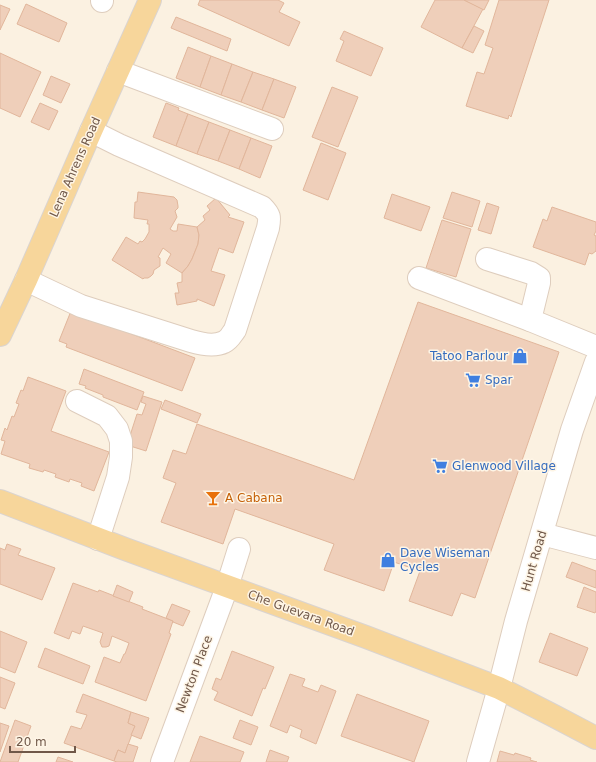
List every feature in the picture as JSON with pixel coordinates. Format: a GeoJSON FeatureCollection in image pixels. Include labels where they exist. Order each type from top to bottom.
{"type":"FeatureCollection","features":[{"type":"Feature","properties":{"kind":"main road","name":"Lena Ahrens Road"},"geometry":{"type":"LineString","coordinates":[[0,335],[26,280],[150,0]]}},
{"type":"Feature","properties":{"kind":"main road","name":"Che Guevara Road"},"geometry":{"type":"LineString","coordinates":[[0,501],[499,688],[596,738]]}},
{"type":"Feature","properties":{"kind":"street"},"geometry":{"type":"LineString","coordinates":[[118,70],[272,129]]}},
{"type":"Feature","properties":{"kind":"street"},"geometry":{"type":"LineString","coordinates":[[26,280],[81,306],[191,342],[209,345],[224,342],[235,330],[268,228],[270,220],[268,213],[262,207],[91,131]]}},
{"type":"Feature","properties":{"kind":"street"},"geometry":{"type":"LineString","coordinates":[[487,259],[531,273],[539,278],[530,320]]}},
{"type":"Feature","properties":{"kind":"street"},"geometry":{"type":"LineString","coordinates":[[419,278],[596,347]]}},
{"type":"Feature","properties":{"kind":"street","name":"Hunt Road"},"geometry":{"type":"LineString","coordinates":[[478,762],[516,621],[572,430],[596,362]]}},
{"type":"Feature","properties":{"kind":"street"},"geometry":{"type":"LineString","coordinates":[[77,401],[107,416],[117,429],[121,441],[121,457],[118,477],[98,539]]}},
{"type":"Feature","properties":{"kind":"street"},"geometry":{"type":"LineString","coordinates":[[542,534],[596,548]]}},
{"type":"Feature","properties":{"kind":"street","name":"Newton Place"},"geometry":{"type":"LineString","coordinates":[[162,762],[227,587],[239,549]]}},
{"type":"Feature","properties":{"kind":"building"},"geometry":{"type":"Polygon","coordinates":[[[200,0],[278,0],[284,3],[279,12],[300,22],[289,46],[198,5],[200,0]]]}},
{"type":"Feature","properties":{"kind":"building"},"geometry":{"type":"Polygon","coordinates":[[[435,0],[464,0],[483,9],[462,48],[421,27],[435,0]]]}},
{"type":"Feature","properties":{"kind":"building"},"geometry":{"type":"Polygon","coordinates":[[[464,0],[489,0],[484,10],[464,0]]]}},
{"type":"Feature","properties":{"kind":"building"},"geometry":{"type":"Polygon","coordinates":[[[499,0],[549,0],[511,117],[509,115],[508,119],[466,106],[477,72],[484,74],[493,48],[485,45],[499,0]]]}},
{"type":"Feature","properties":{"kind":"building"},"geometry":{"type":"Polygon","coordinates":[[[26,4],[67,23],[59,42],[17,24],[26,4]]]}},
{"type":"Feature","properties":{"kind":"building"},"geometry":{"type":"Polygon","coordinates":[[[0,5],[10,9],[0,30],[0,5]]]}},
{"type":"Feature","properties":{"kind":"building"},"geometry":{"type":"Polygon","coordinates":[[[176,17],[231,39],[227,51],[171,28],[176,17]]]}},
{"type":"Feature","properties":{"kind":"building"},"geometry":{"type":"Polygon","coordinates":[[[474,26],[484,31],[473,53],[462,48],[474,26]]]}},
{"type":"Feature","properties":{"kind":"building"},"geometry":{"type":"Polygon","coordinates":[[[344,31],[383,48],[371,76],[336,61],[344,41],[340,39],[344,31]]]}},
{"type":"Feature","properties":{"kind":"building"},"geometry":{"type":"Polygon","coordinates":[[[188,47],[211,56],[200,87],[176,78],[188,47]]]}},
{"type":"Feature","properties":{"kind":"building"},"geometry":{"type":"Polygon","coordinates":[[[0,53],[41,72],[20,117],[0,108],[0,53]]]}},
{"type":"Feature","properties":{"kind":"building"},"geometry":{"type":"Polygon","coordinates":[[[211,56],[232,64],[221,95],[200,87],[211,56]]]}},
{"type":"Feature","properties":{"kind":"building"},"geometry":{"type":"Polygon","coordinates":[[[232,64],[253,72],[241,102],[221,95],[232,64]]]}},
{"type":"Feature","properties":{"kind":"building"},"geometry":{"type":"Polygon","coordinates":[[[253,72],[274,79],[262,110],[241,102],[253,72]]]}},
{"type":"Feature","properties":{"kind":"building"},"geometry":{"type":"Polygon","coordinates":[[[51,76],[70,84],[61,103],[43,95],[51,76]]]}},
{"type":"Feature","properties":{"kind":"building"},"geometry":{"type":"Polygon","coordinates":[[[274,79],[296,87],[284,118],[262,110],[274,79]]]}},
{"type":"Feature","properties":{"kind":"building"},"geometry":{"type":"Polygon","coordinates":[[[332,87],[358,97],[338,147],[312,137],[332,87]]]}},
{"type":"Feature","properties":{"kind":"building"},"geometry":{"type":"Polygon","coordinates":[[[40,103],[58,111],[49,130],[31,122],[40,103]]]}},
{"type":"Feature","properties":{"kind":"building"},"geometry":{"type":"Polygon","coordinates":[[[166,103],[179,108],[178,110],[188,114],[176,146],[153,137],[166,103]]]}},
{"type":"Feature","properties":{"kind":"building"},"geometry":{"type":"Polygon","coordinates":[[[188,114],[209,122],[197,154],[176,146],[188,114]]]}},
{"type":"Feature","properties":{"kind":"building"},"geometry":{"type":"Polygon","coordinates":[[[209,122],[230,130],[218,161],[197,154],[209,122]]]}},
{"type":"Feature","properties":{"kind":"building"},"geometry":{"type":"Polygon","coordinates":[[[230,130],[251,138],[239,169],[218,161],[230,130]]]}},
{"type":"Feature","properties":{"kind":"building"},"geometry":{"type":"Polygon","coordinates":[[[251,138],[272,146],[260,178],[239,169],[251,138]]]}},
{"type":"Feature","properties":{"kind":"building"},"geometry":{"type":"Polygon","coordinates":[[[321,143],[346,153],[328,200],[303,190],[321,143]]]}},
{"type":"Feature","properties":{"kind":"building"},"geometry":{"type":"Polygon","coordinates":[[[138,192],[174,197],[177,200],[178,208],[175,211],[177,217],[170,229],[173,231],[177,231],[178,224],[197,227],[199,235],[198,244],[192,259],[182,273],[166,263],[171,254],[163,248],[158,257],[160,258],[160,266],[154,270],[153,274],[148,278],[143,279],[112,260],[126,237],[138,244],[140,241],[142,242],[145,239],[149,232],[149,224],[147,224],[148,220],[134,218],[135,202],[137,202],[138,192]]]}},
{"type":"Feature","properties":{"kind":"building"},"geometry":{"type":"Polygon","coordinates":[[[452,192],[480,201],[472,227],[443,218],[452,192]]]}},
{"type":"Feature","properties":{"kind":"building"},"geometry":{"type":"Polygon","coordinates":[[[392,194],[430,207],[421,231],[384,218],[392,194]]]}},
{"type":"Feature","properties":{"kind":"building"},"geometry":{"type":"Polygon","coordinates":[[[216,198],[230,215],[228,217],[244,222],[233,253],[219,248],[211,271],[225,275],[214,306],[197,299],[197,301],[177,305],[175,293],[179,293],[177,283],[182,282],[182,273],[192,259],[198,244],[199,235],[197,227],[205,220],[203,216],[210,210],[207,206],[216,198]]]}},
{"type":"Feature","properties":{"kind":"building"},"geometry":{"type":"Polygon","coordinates":[[[487,203],[499,207],[491,234],[478,230],[487,203]]]}},
{"type":"Feature","properties":{"kind":"building"},"geometry":{"type":"Polygon","coordinates":[[[552,207],[596,222],[596,231],[594,235],[596,236],[596,251],[592,254],[589,253],[585,265],[533,247],[543,219],[547,221],[552,207]]]}},
{"type":"Feature","properties":{"kind":"building"},"geometry":{"type":"Polygon","coordinates":[[[442,220],[471,229],[456,277],[426,268],[442,220]]]}},
{"type":"Feature","properties":{"kind":"building","name":"Glenwood Village"},"geometry":{"type":"Polygon","coordinates":[[[418,302],[559,352],[475,598],[461,593],[452,616],[409,601],[420,571],[394,562],[384,591],[324,570],[334,544],[235,509],[223,544],[161,522],[176,483],[163,478],[173,450],[186,454],[197,424],[354,480],[418,302]]]}},
{"type":"Feature","properties":{"kind":"building"},"geometry":{"type":"Polygon","coordinates":[[[71,311],[195,358],[182,391],[66,347],[67,344],[59,341],[71,311]]]}},
{"type":"Feature","properties":{"kind":"building"},"geometry":{"type":"Polygon","coordinates":[[[84,369],[144,392],[137,410],[103,397],[103,395],[79,384],[84,369]]]}},
{"type":"Feature","properties":{"kind":"building"},"geometry":{"type":"Polygon","coordinates":[[[28,377],[66,391],[51,431],[109,452],[94,491],[81,486],[82,483],[70,479],[69,482],[55,477],[56,474],[44,470],[43,472],[29,468],[30,464],[1,454],[5,441],[1,440],[5,428],[7,430],[12,416],[14,417],[19,404],[16,403],[21,390],[23,391],[28,377]]]}},
{"type":"Feature","properties":{"kind":"building"},"geometry":{"type":"Polygon","coordinates":[[[143,396],[162,402],[146,451],[127,445],[137,414],[142,415],[146,404],[141,402],[143,396]]]}},
{"type":"Feature","properties":{"kind":"building"},"geometry":{"type":"Polygon","coordinates":[[[165,400],[201,414],[197,423],[161,409],[165,400]]]}},
{"type":"Feature","properties":{"kind":"building"},"geometry":{"type":"Polygon","coordinates":[[[7,544],[21,549],[18,555],[55,568],[42,600],[0,584],[0,548],[5,550],[7,544]]]}},
{"type":"Feature","properties":{"kind":"building"},"geometry":{"type":"Polygon","coordinates":[[[572,562],[596,571],[596,588],[566,577],[572,562]]]}},
{"type":"Feature","properties":{"kind":"building"},"geometry":{"type":"Polygon","coordinates":[[[73,583],[98,592],[99,590],[143,607],[142,609],[173,621],[169,633],[171,634],[146,701],[95,682],[104,657],[120,663],[129,643],[112,636],[109,646],[102,647],[100,642],[103,633],[83,626],[80,634],[72,631],[69,639],[54,633],[73,583]]]}},
{"type":"Feature","properties":{"kind":"building"},"geometry":{"type":"Polygon","coordinates":[[[117,585],[133,592],[129,602],[113,596],[117,585]]]}},
{"type":"Feature","properties":{"kind":"building"},"geometry":{"type":"Polygon","coordinates":[[[584,587],[596,592],[595,613],[577,607],[584,587]]]}},
{"type":"Feature","properties":{"kind":"building"},"geometry":{"type":"Polygon","coordinates":[[[172,604],[190,611],[183,626],[166,618],[172,604]]]}},
{"type":"Feature","properties":{"kind":"building"},"geometry":{"type":"Polygon","coordinates":[[[0,631],[27,642],[15,673],[0,667],[0,631]]]}},
{"type":"Feature","properties":{"kind":"building"},"geometry":{"type":"Polygon","coordinates":[[[550,633],[588,648],[577,676],[539,662],[550,633]]]}},
{"type":"Feature","properties":{"kind":"building"},"geometry":{"type":"Polygon","coordinates":[[[45,648],[90,666],[83,684],[38,667],[45,648]]]}},
{"type":"Feature","properties":{"kind":"building"},"geometry":{"type":"Polygon","coordinates":[[[232,651],[274,667],[265,689],[263,688],[252,716],[214,700],[218,692],[212,689],[216,678],[221,680],[232,651]]]}},
{"type":"Feature","properties":{"kind":"building"},"geometry":{"type":"Polygon","coordinates":[[[290,674],[305,679],[302,686],[318,692],[321,685],[336,691],[316,744],[300,737],[302,730],[290,725],[287,733],[270,726],[290,674]]]}},
{"type":"Feature","properties":{"kind":"building"},"geometry":{"type":"Polygon","coordinates":[[[0,677],[15,683],[5,709],[0,707],[0,677]]]}},
{"type":"Feature","properties":{"kind":"building"},"geometry":{"type":"Polygon","coordinates":[[[83,694],[131,712],[128,723],[135,726],[125,753],[118,750],[114,761],[64,743],[71,726],[81,729],[87,715],[76,712],[83,694]]]}},
{"type":"Feature","properties":{"kind":"building"},"geometry":{"type":"Polygon","coordinates":[[[357,694],[429,721],[414,762],[341,736],[357,694]]]}},
{"type":"Feature","properties":{"kind":"building"},"geometry":{"type":"Polygon","coordinates":[[[131,712],[149,718],[141,739],[131,735],[135,726],[128,723],[131,712]]]}},
{"type":"Feature","properties":{"kind":"building"},"geometry":{"type":"Polygon","coordinates":[[[15,720],[31,726],[18,762],[0,762],[15,720]]]}},
{"type":"Feature","properties":{"kind":"building"},"geometry":{"type":"Polygon","coordinates":[[[240,720],[258,727],[251,745],[233,738],[240,720]]]}},
{"type":"Feature","properties":{"kind":"building"},"geometry":{"type":"Polygon","coordinates":[[[0,723],[9,726],[0,752],[0,723]]]}},
{"type":"Feature","properties":{"kind":"building"},"geometry":{"type":"Polygon","coordinates":[[[200,736],[244,752],[240,762],[190,762],[200,736]]]}},
{"type":"Feature","properties":{"kind":"building"},"geometry":{"type":"Polygon","coordinates":[[[128,744],[138,747],[133,762],[114,761],[118,750],[125,753],[128,744]]]}},
{"type":"Feature","properties":{"kind":"building"},"geometry":{"type":"Polygon","coordinates":[[[270,750],[289,757],[287,762],[266,762],[270,750]]]}},
{"type":"Feature","properties":{"kind":"building"},"geometry":{"type":"Polygon","coordinates":[[[500,751],[514,755],[515,753],[531,758],[530,760],[537,762],[497,762],[500,751]]]}},
{"type":"Feature","properties":{"kind":"building"},"geometry":{"type":"Polygon","coordinates":[[[58,757],[73,762],[56,762],[58,757]]]}},
{"type":"Feature","properties":{"kind":"place","name":"Tatoo Parlour"},"geometry":{"type":"Point","coordinates":[520,356]}},
{"type":"Feature","properties":{"kind":"place","name":"Spar"},"geometry":{"type":"Point","coordinates":[473,380]}},
{"type":"Feature","properties":{"kind":"place","name":"Glenwood Village"},"geometry":{"type":"Point","coordinates":[440,466]}},
{"type":"Feature","properties":{"kind":"place","name":"A Cabana"},"geometry":{"type":"Point","coordinates":[213,498]}},
{"type":"Feature","properties":{"kind":"place","name":"Dave Wiseman Cycles"},"geometry":{"type":"Point","coordinates":[388,560]}}]}
